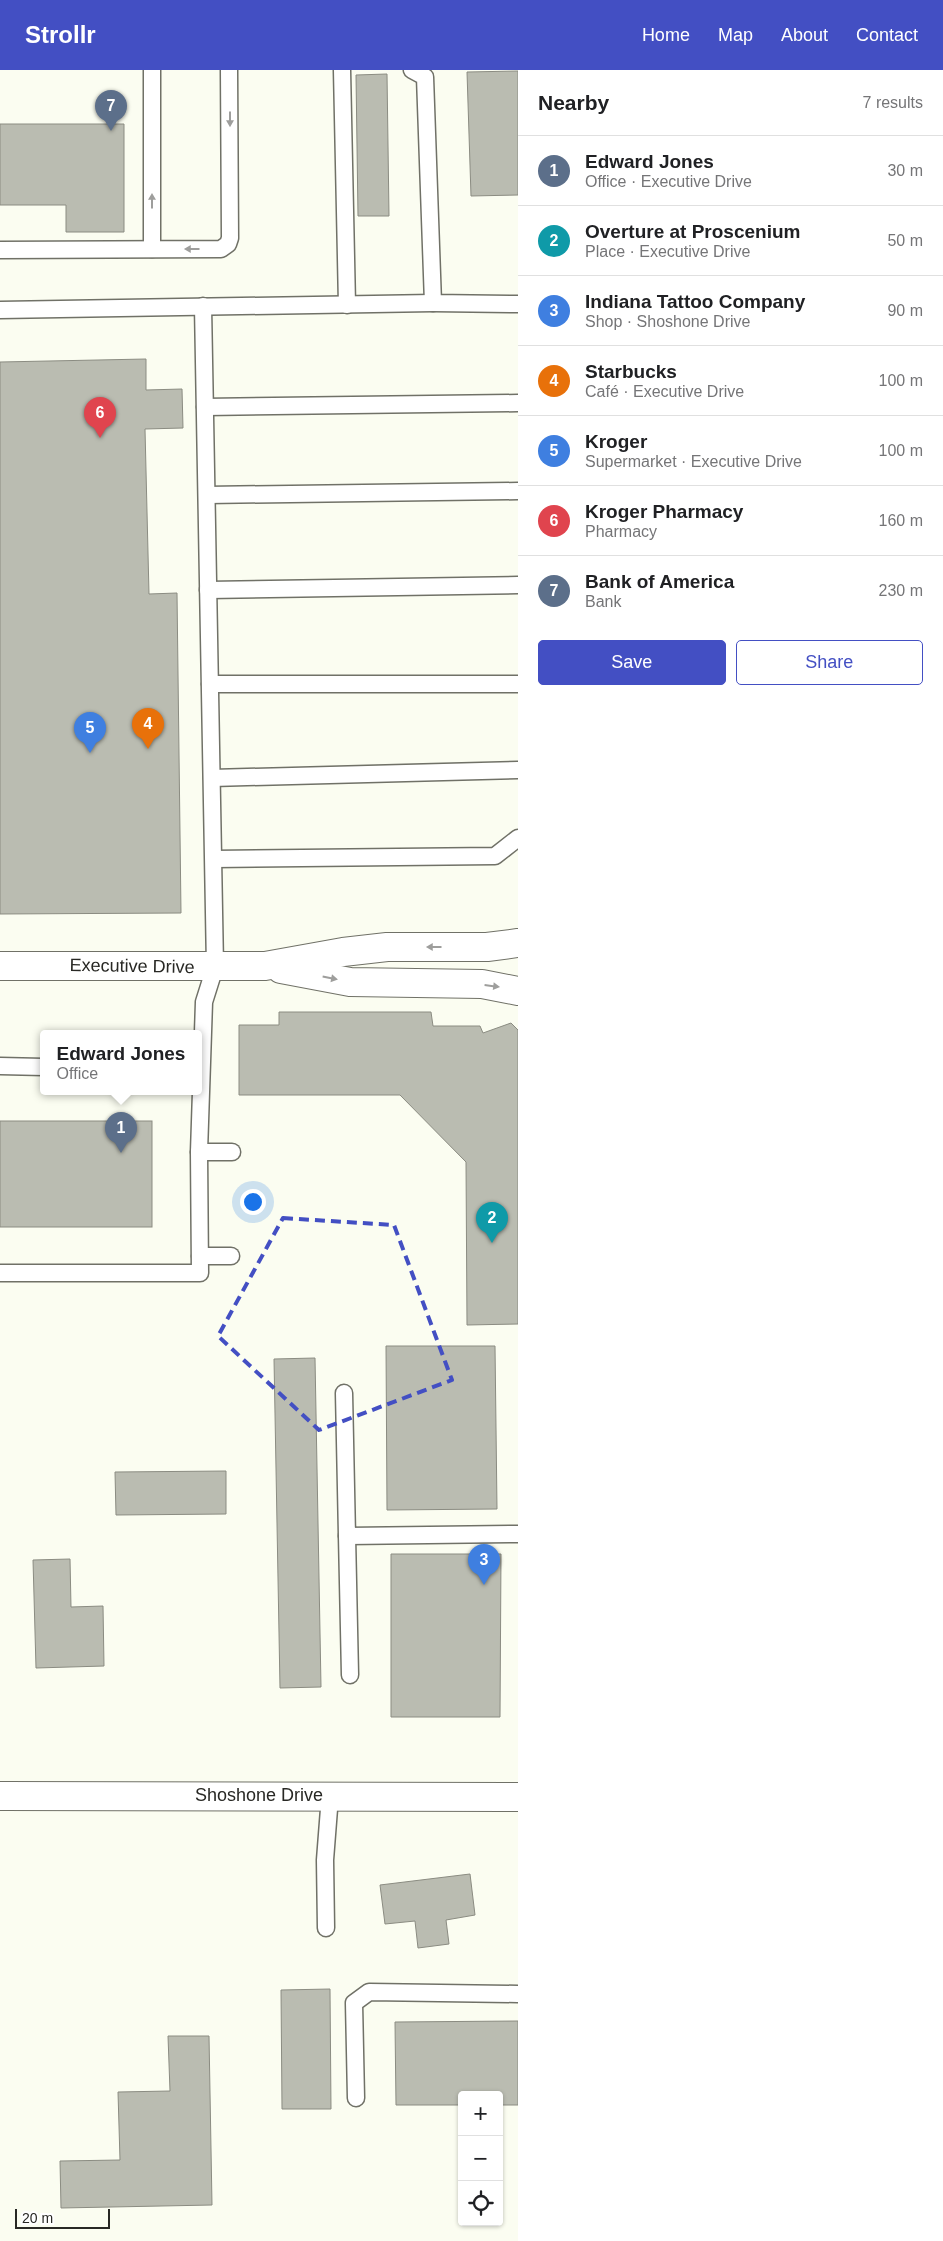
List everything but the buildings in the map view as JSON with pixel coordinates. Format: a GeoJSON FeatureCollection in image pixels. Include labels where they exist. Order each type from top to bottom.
{"type":"FeatureCollection","features":[{"type":"Feature","properties":{"kind":"street","name":"Executive Drive"},"geometry":{"type":"LineString","coordinates":[[0,966],[265,966],[343,952],[386,947],[487,947],[518,943]]}},
{"type":"Feature","properties":{"kind":"street","name":"Executive Drive"},"geometry":{"type":"LineString","coordinates":[[265,966],[350,982],[482,984],[518,991]]}},
{"type":"Feature","properties":{"kind":"street","name":"Shoshone Drive"},"geometry":{"type":"LineString","coordinates":[[0,1796],[518,1797]]}},
{"type":"Feature","properties":{"kind":"lane"},"geometry":{"type":"LineString","coordinates":[[152,70],[152,249]]}},
{"type":"Feature","properties":{"kind":"lane"},"geometry":{"type":"LineString","coordinates":[[0,250],[221,249],[228,244],[230,228],[229,70]]}},
{"type":"Feature","properties":{"kind":"lane"},"geometry":{"type":"LineString","coordinates":[[342,70],[347,305]]}},
{"type":"Feature","properties":{"kind":"lane"},"geometry":{"type":"LineString","coordinates":[[412,70],[425,77],[433,303]]}},
{"type":"Feature","properties":{"kind":"lane"},"geometry":{"type":"LineString","coordinates":[[0,310],[433,303],[518,304]]}},
{"type":"Feature","properties":{"kind":"lane"},"geometry":{"type":"LineString","coordinates":[[202,1046],[204,1002],[215,967],[203,306]]}},
{"type":"Feature","properties":{"kind":"lane"},"geometry":{"type":"LineString","coordinates":[[205,407],[518,403]]}},
{"type":"Feature","properties":{"kind":"lane"},"geometry":{"type":"LineString","coordinates":[[207,495],[518,491]]}},
{"type":"Feature","properties":{"kind":"lane"},"geometry":{"type":"LineString","coordinates":[[208,590],[518,585]]}},
{"type":"Feature","properties":{"kind":"lane"},"geometry":{"type":"LineString","coordinates":[[210,684],[518,684]]}},
{"type":"Feature","properties":{"kind":"lane"},"geometry":{"type":"LineString","coordinates":[[212,778],[518,770]]}},
{"type":"Feature","properties":{"kind":"lane"},"geometry":{"type":"LineString","coordinates":[[214,859],[495,856],[518,838]]}},
{"type":"Feature","properties":{"kind":"lane"},"geometry":{"type":"LineString","coordinates":[[0,1066],[40,1067]]}},
{"type":"Feature","properties":{"kind":"lane"},"geometry":{"type":"LineString","coordinates":[[0,1273],[200,1273],[200,1095]]}},
{"type":"Feature","properties":{"kind":"lane"},"geometry":{"type":"LineString","coordinates":[[199,1152],[232,1152]]}},
{"type":"Feature","properties":{"kind":"lane"},"geometry":{"type":"LineString","coordinates":[[200,1256],[231,1256]]}},
{"type":"Feature","properties":{"kind":"lane"},"geometry":{"type":"LineString","coordinates":[[344,1394],[350,1675]]}},
{"type":"Feature","properties":{"kind":"lane"},"geometry":{"type":"LineString","coordinates":[[347,1536],[518,1534]]}},
{"type":"Feature","properties":{"kind":"lane"},"geometry":{"type":"LineString","coordinates":[[326,1928],[324,1860],[330,1796]]}},
{"type":"Feature","properties":{"kind":"lane"},"geometry":{"type":"LineString","coordinates":[[356,2098],[354,2003],[369,1992],[518,1994]]}},
{"type":"Feature","properties":{"kind":"highlighted area"},"geometry":{"type":"Polygon","coordinates":[[[283,1218],[394,1225],[452,1380],[319,1430],[218,1336],[283,1218]]]}},
{"type":"Feature","properties":{"kind":"place","name":"Bank of America"},"geometry":{"type":"Point","coordinates":[111,131]}},
{"type":"Feature","properties":{"kind":"place","name":"Kroger Pharmacy"},"geometry":{"type":"Point","coordinates":[100,438]}},
{"type":"Feature","properties":{"kind":"place","name":"Starbucks"},"geometry":{"type":"Point","coordinates":[148,749]}},
{"type":"Feature","properties":{"kind":"place","name":"Kroger"},"geometry":{"type":"Point","coordinates":[90,753]}},
{"type":"Feature","properties":{"kind":"place","name":"Edward Jones"},"geometry":{"type":"Point","coordinates":[121,1153]}},
{"type":"Feature","properties":{"kind":"place","name":"Overture at Proscenium"},"geometry":{"type":"Point","coordinates":[492,1243]}},
{"type":"Feature","properties":{"kind":"place","name":"Indiana Tattoo Company"},"geometry":{"type":"Point","coordinates":[484,1585]}}]}
